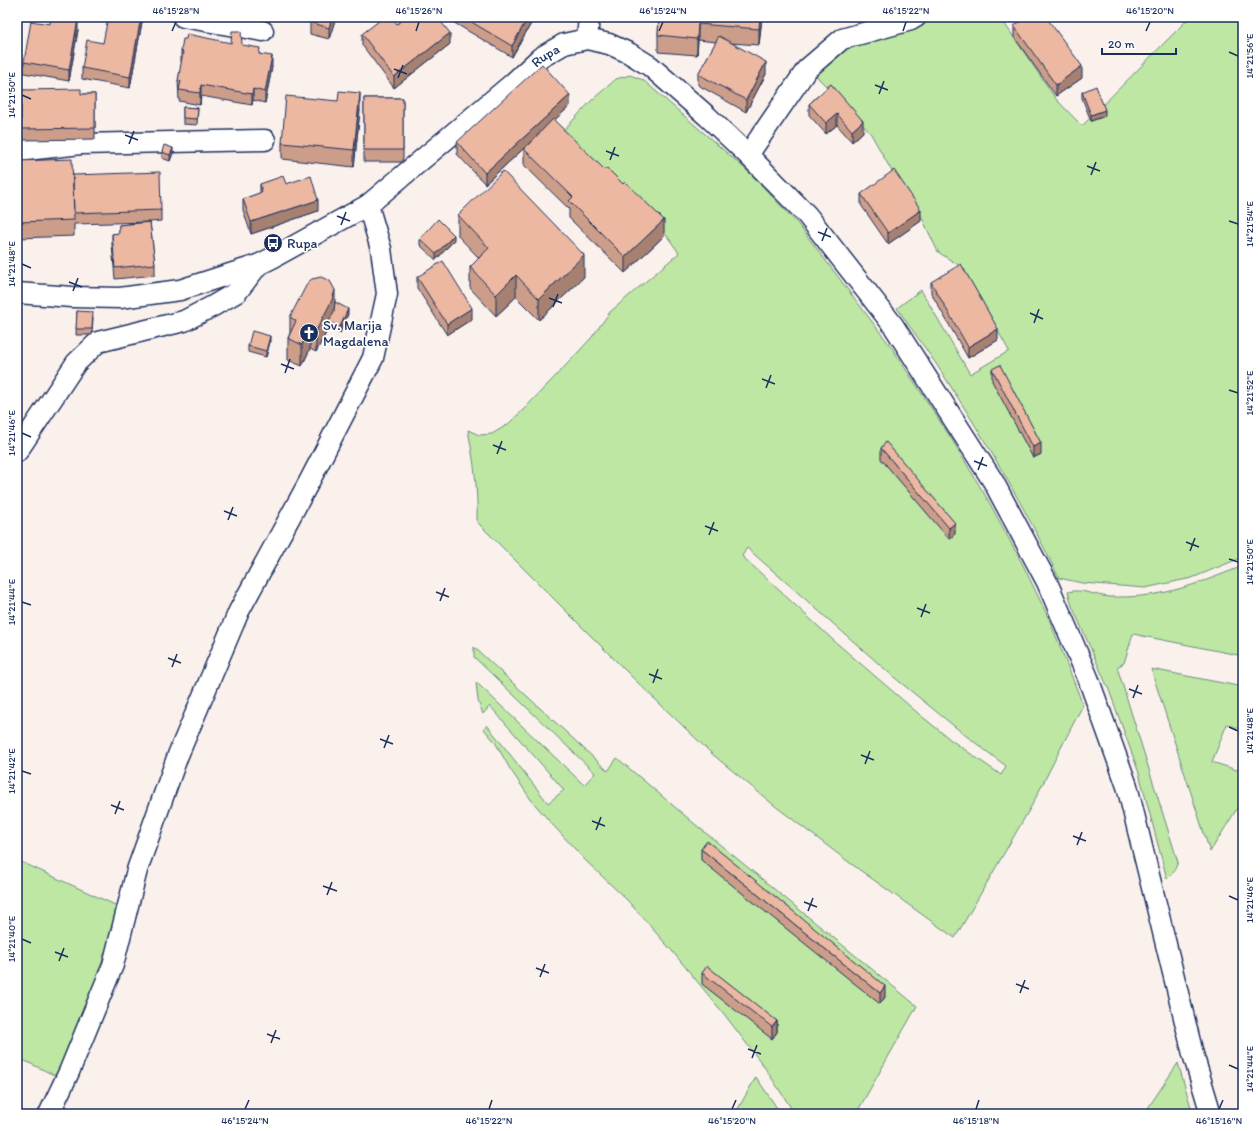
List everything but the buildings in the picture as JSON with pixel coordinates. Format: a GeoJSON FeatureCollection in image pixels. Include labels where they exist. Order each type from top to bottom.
{"type":"FeatureCollection","features":[{"type":"Feature","properties":{"kind":"street"},"geometry":{"type":"LineString","coordinates":[[183,17],[263,31]]}},
{"type":"Feature","properties":{"kind":"street"},"geometry":{"type":"LineString","coordinates":[[587,39],[588,17]]}},
{"type":"Feature","properties":{"kind":"street"},"geometry":{"type":"LineString","coordinates":[[748,155],[808,69],[842,39],[911,20],[916,17]]}},
{"type":"Feature","properties":{"kind":"street","name":"Rupa"},"geometry":{"type":"LineString","coordinates":[[17,293],[72,297],[120,298],[180,290],[258,265],[368,205],[512,84],[540,58],[564,44],[587,39],[609,44],[629,52],[650,66],[708,116],[807,215],[893,324],[993,481],[1047,582],[1088,678],[1127,786],[1192,1054],[1211,1114]]}},
{"type":"Feature","properties":{"kind":"street"},"geometry":{"type":"LineString","coordinates":[[17,151],[81,144],[265,140]]}},
{"type":"Feature","properties":{"kind":"street"},"geometry":{"type":"LineString","coordinates":[[49,1114],[69,1072],[113,965],[137,870],[175,762],[239,611],[373,358],[387,294],[381,249],[368,205]]}},
{"type":"Feature","properties":{"kind":"street","name":"Rupa"},"geometry":{"type":"LineString","coordinates":[[17,452],[76,363],[98,342],[184,321],[237,292],[258,265]]}},
{"type":"Feature","properties":{"kind":"green space"},"geometry":{"type":"Polygon","coordinates":[[[934,17],[1000,17],[1056,99],[1082,126],[1188,19],[1186,17],[1243,17],[1243,557],[1192,578],[1145,588],[1082,583],[1059,578],[1020,502],[991,452],[940,370],[897,308],[921,290],[970,374],[1009,351],[963,268],[938,252],[914,201],[895,177],[871,134],[815,75],[825,63],[843,48],[923,23],[934,17]]]}},
{"type":"Feature","properties":{"kind":"green space"},"geometry":{"type":"Polygon","coordinates":[[[630,75],[643,80],[751,174],[798,224],[892,348],[951,438],[988,500],[1022,563],[1050,621],[1083,705],[1032,805],[955,938],[850,863],[775,806],[711,753],[633,678],[477,522],[475,476],[468,430],[479,435],[492,434],[507,425],[592,337],[610,312],[679,253],[667,236],[562,132],[592,100],[616,79],[630,75]],[[747,548],[742,556],[832,639],[951,740],[1001,775],[1006,766],[895,678],[747,548]]]}},
{"type":"Feature","properties":{"kind":"green space"},"geometry":{"type":"Polygon","coordinates":[[[1243,566],[1243,656],[1133,634],[1124,663],[1117,667],[1178,862],[1173,873],[1167,879],[1139,773],[1109,690],[1072,606],[1068,592],[1078,591],[1110,597],[1133,597],[1154,594],[1193,585],[1243,566]]]}},
{"type":"Feature","properties":{"kind":"green space"},"geometry":{"type":"Polygon","coordinates":[[[474,647],[608,771],[617,758],[696,825],[917,1006],[856,1114],[795,1114],[763,1065],[724,1014],[672,951],[628,901],[585,860],[532,801],[510,769],[495,742],[484,729],[487,725],[548,803],[564,790],[490,706],[483,714],[478,701],[476,682],[584,785],[595,773],[474,657],[474,647]]]}},
{"type":"Feature","properties":{"kind":"green space"},"geometry":{"type":"Polygon","coordinates":[[[1151,669],[1243,687],[1243,730],[1227,724],[1212,762],[1243,772],[1243,799],[1210,852],[1151,669]]]}},
{"type":"Feature","properties":{"kind":"green space"},"geometry":{"type":"Polygon","coordinates":[[[17,860],[124,909],[60,1078],[17,1057],[17,860]]]}},
{"type":"Feature","properties":{"kind":"green space"},"geometry":{"type":"Polygon","coordinates":[[[1178,1063],[1193,1114],[1144,1114],[1178,1063]]]}},
{"type":"Feature","properties":{"kind":"green space"},"geometry":{"type":"Polygon","coordinates":[[[756,1077],[781,1114],[735,1114],[756,1077]]]}},
{"type":"Feature","properties":{"kind":"place","name":"Rupa"},"geometry":{"type":"Point","coordinates":[273,243]}},
{"type":"Feature","properties":{"kind":"place","name":"Sv. Marija Magdalena"},"geometry":{"type":"Point","coordinates":[309,333]}}]}
